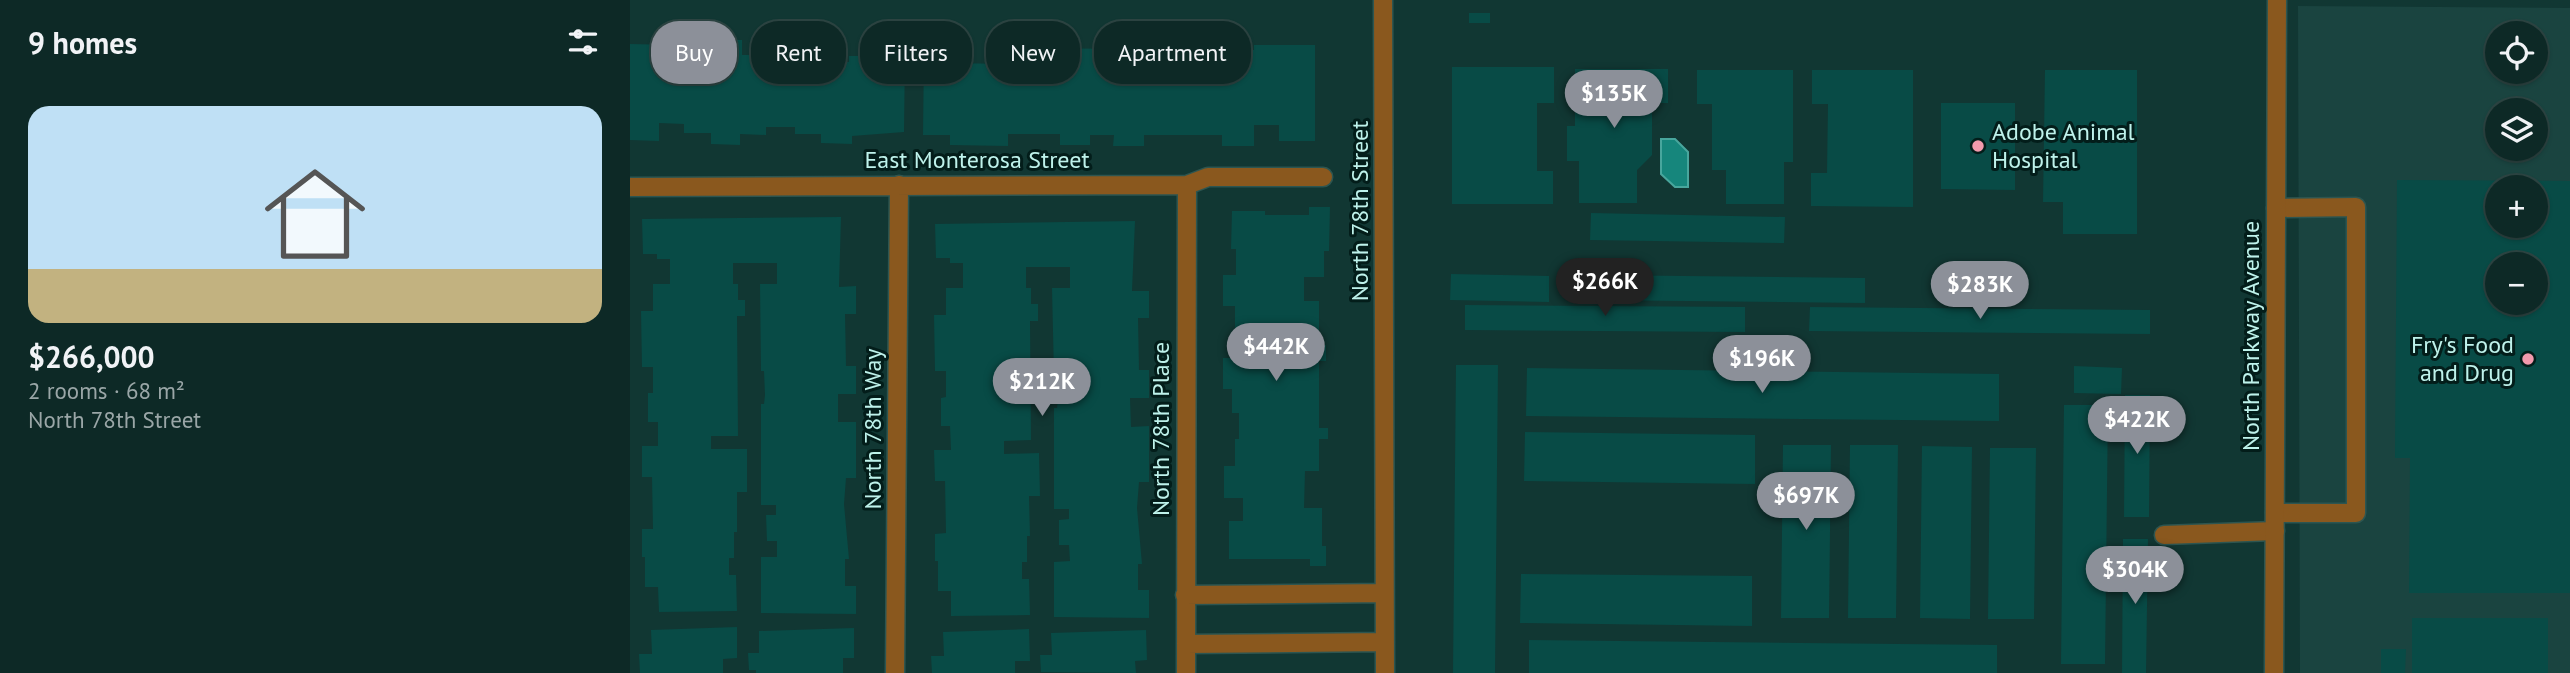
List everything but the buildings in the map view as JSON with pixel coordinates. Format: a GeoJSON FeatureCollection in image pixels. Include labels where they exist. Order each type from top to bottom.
{"type":"FeatureCollection","features":[{"type":"Feature","properties":{"kind":"street","name":"North 78th Street"},"geometry":{"type":"LineString","coordinates":[[1383,0],[1385,673]]}},
{"type":"Feature","properties":{"kind":"street","name":"North Parkway Avenue"},"geometry":{"type":"LineString","coordinates":[[2274,673],[2277,0]]}},
{"type":"Feature","properties":{"kind":"street","name":"East Monterosa Street"},"geometry":{"type":"LineString","coordinates":[[630,187],[1187,185],[1208,177],[1323,177]]}},
{"type":"Feature","properties":{"kind":"street","name":"North 78th Way"},"geometry":{"type":"LineString","coordinates":[[895,673],[899,185]]}},
{"type":"Feature","properties":{"kind":"street","name":"North 78th Place"},"geometry":{"type":"LineString","coordinates":[[1186,673],[1187,185]]}},
{"type":"Feature","properties":{"kind":"street"},"geometry":{"type":"LineString","coordinates":[[2164,535],[2356,513],[2356,207],[2276,208]]}},
{"type":"Feature","properties":{"kind":"street"},"geometry":{"type":"LineString","coordinates":[[1185,595],[1384,593]]}},
{"type":"Feature","properties":{"kind":"street"},"geometry":{"type":"LineString","coordinates":[[1186,644],[1384,642]]}},
{"type":"Feature","properties":{"kind":"shaded area"},"geometry":{"type":"Polygon","coordinates":[[[2298,6],[2570,8],[2570,673],[2300,673],[2298,6]]]}},
{"type":"Feature","properties":{"kind":"water"},"geometry":{"type":"Polygon","coordinates":[[[1661,139],[1675,139],[1688,152],[1688,187],[1675,187],[1661,174],[1661,139]]]}},
{"type":"Feature","properties":{"kind":"place","name":"Adobe Animal Hospital"},"geometry":{"type":"Point","coordinates":[1978,146]}},
{"type":"Feature","properties":{"kind":"place","name":"Fry's Food and Drug"},"geometry":{"type":"Point","coordinates":[2528,359]}}]}
